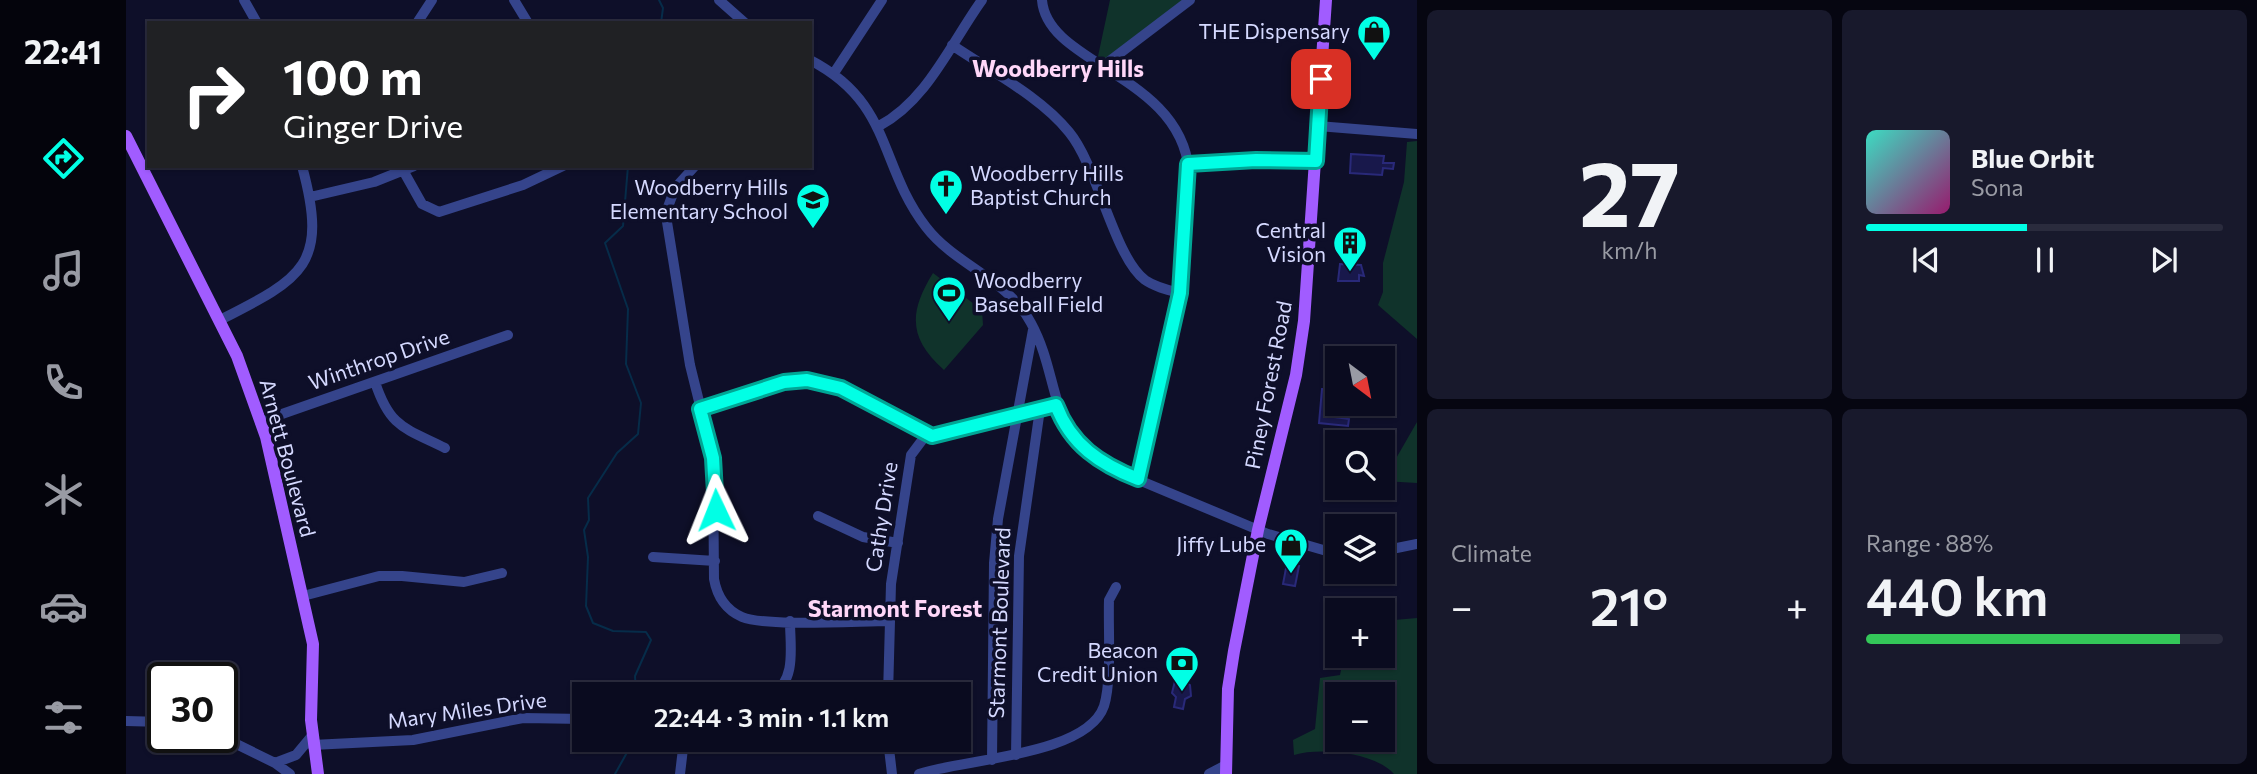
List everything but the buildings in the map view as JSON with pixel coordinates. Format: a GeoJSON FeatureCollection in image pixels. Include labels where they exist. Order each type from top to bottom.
{"type":"FeatureCollection","features":[{"type":"Feature","properties":{"kind":"main road","name":"Piney Forest Road"},"geometry":{"type":"LineString","coordinates":[[1226,769],[1228,689],[1258,530],[1302,335],[1326,0]]}},
{"type":"Feature","properties":{"kind":"main road","name":"Arnett Boulevard"},"geometry":{"type":"LineString","coordinates":[[126,136],[220,320],[262,422],[303,596],[314,660],[312,741],[318,774]]}},
{"type":"Feature","properties":{"kind":"street"},"geometry":{"type":"LineString","coordinates":[[244,0],[256,21]]}},
{"type":"Feature","properties":{"kind":"street"},"geometry":{"type":"LineString","coordinates":[[418,21],[432,0]]}},
{"type":"Feature","properties":{"kind":"street"},"geometry":{"type":"LineString","coordinates":[[514,0],[527,21]]}},
{"type":"Feature","properties":{"kind":"street"},"geometry":{"type":"LineString","coordinates":[[719,0],[743,21]]}},
{"type":"Feature","properties":{"kind":"street"},"geometry":{"type":"LineString","coordinates":[[834,73],[882,0]]}},
{"type":"Feature","properties":{"kind":"street"},"geometry":{"type":"LineString","coordinates":[[879,126],[897,115],[916,97],[982,0]]}},
{"type":"Feature","properties":{"kind":"street"},"geometry":{"type":"LineString","coordinates":[[1042,0],[1044,13],[1055,30],[1163,110],[1178,131],[1188,164],[1180,293],[1138,479]]}},
{"type":"Feature","properties":{"kind":"street"},"geometry":{"type":"LineString","coordinates":[[1103,66],[1190,0]]}},
{"type":"Feature","properties":{"kind":"street"},"geometry":{"type":"LineString","coordinates":[[952,45],[1040,106],[1069,132],[1086,159],[1132,266],[1154,285],[1180,293]]}},
{"type":"Feature","properties":{"kind":"street"},"geometry":{"type":"LineString","coordinates":[[812,61],[834,73],[861,99],[879,126],[909,201],[926,227],[958,257],[1004,288],[1022,309],[1033,328],[1056,405],[1069,431],[1090,454],[1111,468],[1258,530],[1325,550]]}},
{"type":"Feature","properties":{"kind":"street"},"geometry":{"type":"LineString","coordinates":[[1318,126],[1417,134]]}},
{"type":"Feature","properties":{"kind":"street"},"geometry":{"type":"LineString","coordinates":[[1188,164],[1256,160],[1316,161]]}},
{"type":"Feature","properties":{"kind":"street"},"geometry":{"type":"LineString","coordinates":[[220,320],[278,290],[296,274],[307,255],[313,236],[310,197],[303,168]]}},
{"type":"Feature","properties":{"kind":"street"},"geometry":{"type":"LineString","coordinates":[[310,197],[409,169],[422,204],[439,212],[523,185],[559,168]]}},
{"type":"Feature","properties":{"kind":"street"},"geometry":{"type":"LineString","coordinates":[[693,168],[676,188],[667,222],[690,365],[713,458],[718,592],[733,612],[757,620],[889,621]]}},
{"type":"Feature","properties":{"kind":"street","name":"Starmont Boulevard"},"geometry":{"type":"LineString","coordinates":[[992,760],[994,563],[998,519],[1033,328]]}},
{"type":"Feature","properties":{"kind":"street","name":"Winthrop Drive"},"geometry":{"type":"LineString","coordinates":[[262,422],[508,335]]}},
{"type":"Feature","properties":{"kind":"street"},"geometry":{"type":"LineString","coordinates":[[700,409],[784,382],[807,380],[841,388],[926,435],[938,436],[1056,405]]}},
{"type":"Feature","properties":{"kind":"street"},"geometry":{"type":"LineString","coordinates":[[375,382],[383,406],[392,419],[445,448]]}},
{"type":"Feature","properties":{"kind":"street","name":"Starmont Boulevard"},"geometry":{"type":"LineString","coordinates":[[1016,755],[1018,556],[1040,409]]}},
{"type":"Feature","properties":{"kind":"street","name":"Cathy Drive"},"geometry":{"type":"LineString","coordinates":[[888,682],[889,621],[911,455],[926,435]]}},
{"type":"Feature","properties":{"kind":"street"},"geometry":{"type":"LineString","coordinates":[[818,516],[848,532],[898,543]]}},
{"type":"Feature","properties":{"kind":"street"},"geometry":{"type":"LineString","coordinates":[[1395,548],[1417,544]]}},
{"type":"Feature","properties":{"kind":"street"},"geometry":{"type":"LineString","coordinates":[[653,557],[715,561]]}},
{"type":"Feature","properties":{"kind":"street"},"geometry":{"type":"LineString","coordinates":[[303,596],[379,576],[464,582],[502,573]]}},
{"type":"Feature","properties":{"kind":"street"},"geometry":{"type":"LineString","coordinates":[[919,774],[1016,755],[1087,728],[1101,712],[1106,696],[1109,600],[1116,587]]}},
{"type":"Feature","properties":{"kind":"street"},"geometry":{"type":"LineString","coordinates":[[785,682],[789,674],[790,621]]}},
{"type":"Feature","properties":{"kind":"street","name":"Mary Miles Drive"},"geometry":{"type":"LineString","coordinates":[[312,741],[413,740],[523,718],[572,719]]}},
{"type":"Feature","properties":{"kind":"street"},"geometry":{"type":"LineString","coordinates":[[126,721],[147,722]]}},
{"type":"Feature","properties":{"kind":"street"},"geometry":{"type":"LineString","coordinates":[[275,762],[296,755],[312,741]]}},
{"type":"Feature","properties":{"kind":"street"},"geometry":{"type":"LineString","coordinates":[[238,745],[275,762],[290,774]]}},
{"type":"Feature","properties":{"kind":"street"},"geometry":{"type":"LineString","coordinates":[[680,774],[683,752]]}},
{"type":"Feature","properties":{"kind":"street"},"geometry":{"type":"LineString","coordinates":[[889,752],[892,774]]}},
{"type":"Feature","properties":{"kind":"street"},"geometry":{"type":"LineString","coordinates":[[1209,774],[1226,769]]}},
{"type":"Feature","properties":{"kind":"green space"},"geometry":{"type":"Polygon","coordinates":[[[1110,0],[1190,0],[1103,66],[1097,61],[1110,0]]]}},
{"type":"Feature","properties":{"kind":"green space"},"geometry":{"type":"Polygon","coordinates":[[[1417,141],[1417,339],[1378,305],[1383,292],[1383,263],[1404,182],[1407,142],[1417,141]]]}},
{"type":"Feature","properties":{"kind":"green space","name":"Woodberry Baseball Field"},"geometry":{"type":"Polygon","coordinates":[[[933,273],[982,310],[983,325],[944,370],[924,347],[916,324],[920,300],[933,273]]]}},
{"type":"Feature","properties":{"kind":"green space"},"geometry":{"type":"Polygon","coordinates":[[[1417,422],[1417,483],[1395,482],[1395,460],[1417,422]]]}},
{"type":"Feature","properties":{"kind":"green space"},"geometry":{"type":"Polygon","coordinates":[[[1417,618],[1417,774],[1394,774],[1375,761],[1333,752],[1395,752],[1395,682],[1325,682],[1325,752],[1294,755],[1293,740],[1315,729],[1320,678],[1340,675],[1341,668],[1395,668],[1395,620],[1417,618]]]}},
{"type":"Feature","properties":{"kind":"waterway"},"geometry":{"type":"LineString","coordinates":[[659,0],[663,8],[661,21]]}},
{"type":"Feature","properties":{"kind":"waterway"},"geometry":{"type":"LineString","coordinates":[[628,168],[623,226],[605,243],[628,309],[626,364],[641,403],[638,434],[617,453],[588,498],[589,520],[584,530],[588,557],[586,606],[593,623],[613,631],[646,632],[651,640],[635,676],[635,682]]}},
{"type":"Feature","properties":{"kind":"waterway"},"geometry":{"type":"LineString","coordinates":[[615,774],[627,752]]}},
{"type":"Feature","properties":{"kind":"place","name":"THE Dispensary"},"geometry":{"type":"Point","coordinates":[1374,62]}},
{"type":"Feature","properties":{"kind":"place","name":"Woodberry Hills Baptist Church"},"geometry":{"type":"Point","coordinates":[946,216]}},
{"type":"Feature","properties":{"kind":"place","name":"Woodberry Hills Elementary School"},"geometry":{"type":"Point","coordinates":[813,230]}},
{"type":"Feature","properties":{"kind":"place","name":"Central Vision"},"geometry":{"type":"Point","coordinates":[1350,273]}},
{"type":"Feature","properties":{"kind":"place","name":"Woodberry Baseball Field"},"geometry":{"type":"Point","coordinates":[949,323]}},
{"type":"Feature","properties":{"kind":"place","name":"Jiffy Lube"},"geometry":{"type":"Point","coordinates":[1291,575]}},
{"type":"Feature","properties":{"kind":"place","name":"Beacon Credit Union"},"geometry":{"type":"Point","coordinates":[1182,693]}},
{"type":"Feature","properties":{"kind":"district","name":"Woodberry Hills"},"geometry":{"type":"Point","coordinates":[1058,69]}},
{"type":"Feature","properties":{"kind":"district","name":"Starmont Forest"},"geometry":{"type":"Point","coordinates":[895,609]}},
{"type":"Feature","properties":{"kind":"route"},"geometry":{"type":"LineString","coordinates":[[716,510],[713,458],[700,409],[784,382],[800,380],[817,381],[841,388],[932,436],[1056,405],[1069,431],[1080,445],[1100,462],[1138,479],[1180,293],[1188,164],[1256,160],[1316,161],[1321,79]]}}]}
